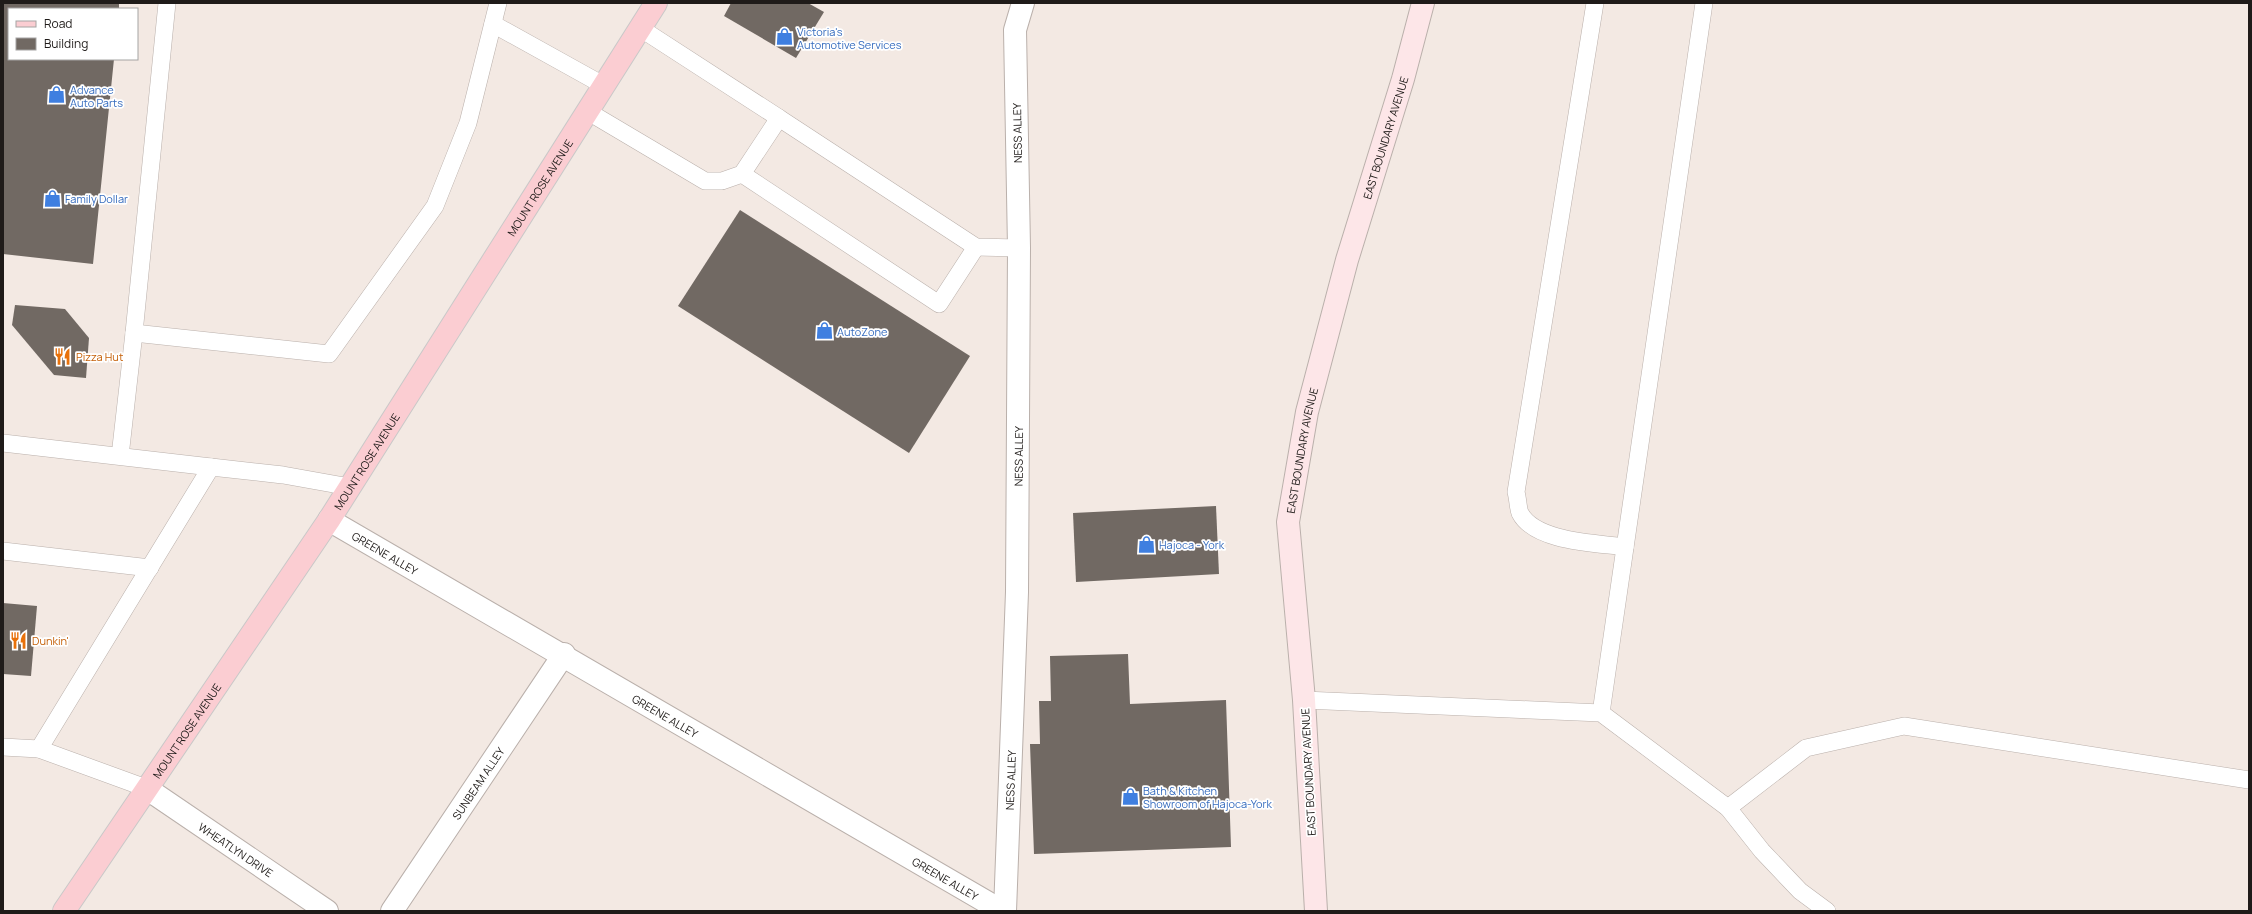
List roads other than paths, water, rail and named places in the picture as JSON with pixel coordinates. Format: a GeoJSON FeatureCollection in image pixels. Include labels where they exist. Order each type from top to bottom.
{"type":"FeatureCollection","features":[{"type":"Feature","properties":{"kind":"main road","name":"MOUNT ROSE AVENUE"},"geometry":{"type":"LineString","coordinates":[[64,911],[146,788],[330,520],[656,3]]}},
{"type":"Feature","properties":{"kind":"street","name":"NESS ALLEY"},"geometry":{"type":"LineString","coordinates":[[1003,911],[1017,592],[1019,248],[1015,30],[1023,3]]}},
{"type":"Feature","properties":{"kind":"street","name":"EAST BOUNDARY AVENUE"},"geometry":{"type":"LineString","coordinates":[[1316,911],[1304,700],[1288,522],[1307,412],[1348,260],[1403,79],[1423,3]]}},
{"type":"Feature","properties":{"kind":"street","name":"GREENE ALLEY"},"geometry":{"type":"LineString","coordinates":[[330,520],[564,654],[1003,911]]}},
{"type":"Feature","properties":{"kind":"street","name":"SUNBEAM ALLEY"},"geometry":{"type":"LineString","coordinates":[[392,911],[564,654]]}},
{"type":"Feature","properties":{"kind":"street","name":"WHEATLYN DRIVE"},"geometry":{"type":"LineString","coordinates":[[146,788],[327,911]]}},
{"type":"Feature","properties":{"kind":"lane"},"geometry":{"type":"LineString","coordinates":[[120,456],[134,333],[167,3]]}},
{"type":"Feature","properties":{"kind":"lane"},"geometry":{"type":"LineString","coordinates":[[134,333],[329,354],[435,206],[468,123],[498,3]]}},
{"type":"Feature","properties":{"kind":"lane"},"geometry":{"type":"LineString","coordinates":[[1594,3],[1516,492],[1520,513],[1531,527],[1549,535],[1625,547]]}},
{"type":"Feature","properties":{"kind":"lane"},"geometry":{"type":"LineString","coordinates":[[1601,713],[1704,3]]}},
{"type":"Feature","properties":{"kind":"lane"},"geometry":{"type":"LineString","coordinates":[[493,24],[603,86]]}},
{"type":"Feature","properties":{"kind":"lane"},"geometry":{"type":"LineString","coordinates":[[640,28],[976,247],[1019,248]]}},
{"type":"Feature","properties":{"kind":"lane"},"geometry":{"type":"LineString","coordinates":[[587,111],[704,181],[722,181],[742,174],[779,118]]}},
{"type":"Feature","properties":{"kind":"lane"},"geometry":{"type":"LineString","coordinates":[[742,174],[939,304],[976,247]]}},
{"type":"Feature","properties":{"kind":"lane"},"geometry":{"type":"LineString","coordinates":[[3,443],[284,475],[350,487]]}},
{"type":"Feature","properties":{"kind":"lane"},"geometry":{"type":"LineString","coordinates":[[39,749],[211,467]]}},
{"type":"Feature","properties":{"kind":"lane"},"geometry":{"type":"LineString","coordinates":[[3,551],[150,568]]}},
{"type":"Feature","properties":{"kind":"lane"},"geometry":{"type":"LineString","coordinates":[[1304,700],[1601,713],[1728,808],[1762,851],[1790,879],[1827,911]]}},
{"type":"Feature","properties":{"kind":"lane"},"geometry":{"type":"LineString","coordinates":[[1728,808],[1806,748],[1904,726],[2249,780]]}},
{"type":"Feature","properties":{"kind":"lane"},"geometry":{"type":"LineString","coordinates":[[3,747],[39,749],[146,788]]}},
{"type":"Feature","properties":{"kind":"place","name":"Victoria's Automotive Services"},"geometry":{"type":"Point","coordinates":[784,37]}},
{"type":"Feature","properties":{"kind":"place","name":"Advance Auto Parts"},"geometry":{"type":"Point","coordinates":[57,95]}},
{"type":"Feature","properties":{"kind":"place","name":"Family Dollar"},"geometry":{"type":"Point","coordinates":[52,198]}},
{"type":"Feature","properties":{"kind":"place","name":"AutoZone"},"geometry":{"type":"Point","coordinates":[824,331]}},
{"type":"Feature","properties":{"kind":"place","name":"Pizza Hut"},"geometry":{"type":"Point","coordinates":[63,356]}},
{"type":"Feature","properties":{"kind":"place","name":"Hajoca - York"},"geometry":{"type":"Point","coordinates":[1146,544]}},
{"type":"Feature","properties":{"kind":"place","name":"Dunkin'"},"geometry":{"type":"Point","coordinates":[19,640]}},
{"type":"Feature","properties":{"kind":"place","name":"Bath & Kitchen Showroom of Hajoca-York"},"geometry":{"type":"Point","coordinates":[1130,796]}}]}
